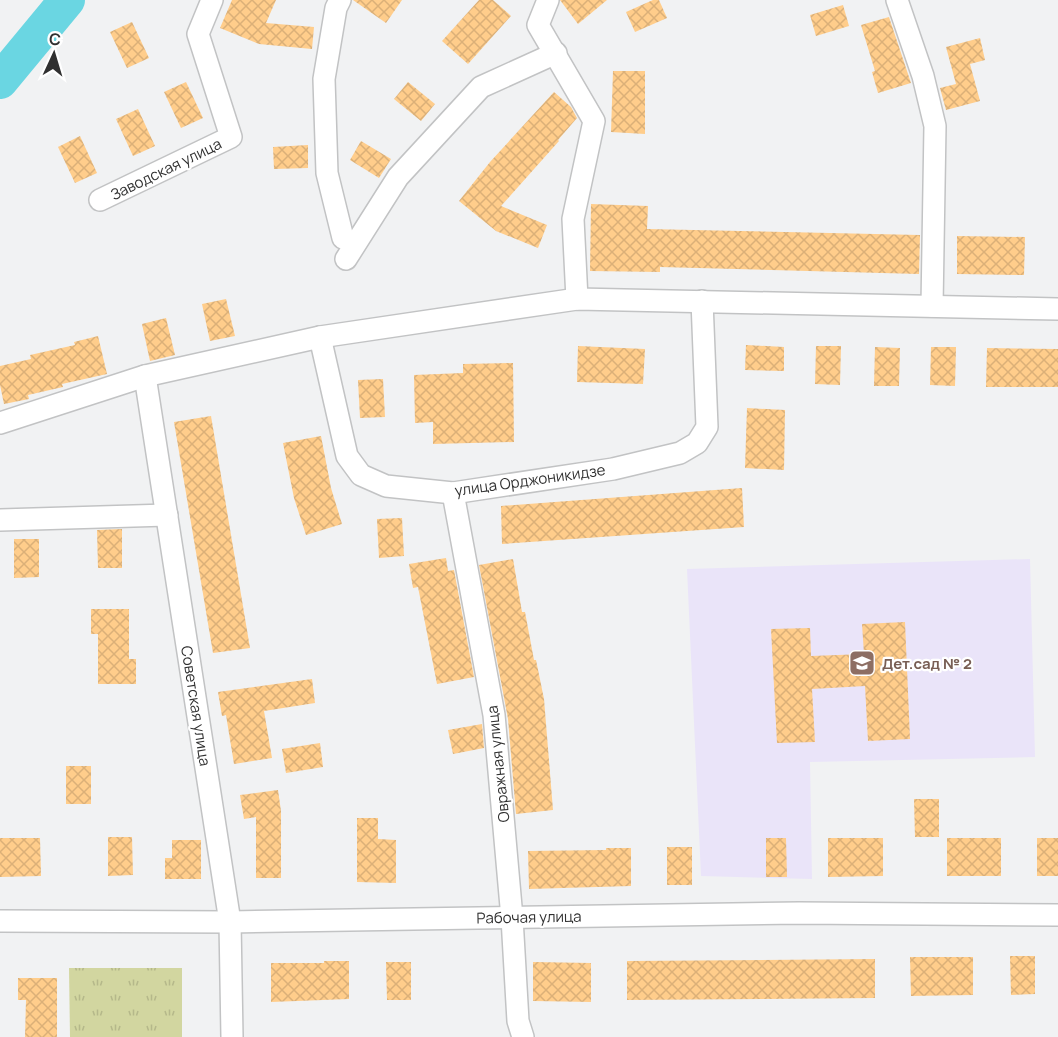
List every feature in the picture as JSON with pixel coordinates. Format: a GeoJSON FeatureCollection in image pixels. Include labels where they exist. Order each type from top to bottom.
{"type":"FeatureCollection","features":[{"type":"Feature","properties":{"kind":"street","name":"Заводская улица"},"geometry":{"type":"LineString","coordinates":[[100,200],[231,137],[198,34],[212,0]]}},
{"type":"Feature","properties":{"kind":"street"},"geometry":{"type":"LineString","coordinates":[[340,0],[336,8],[324,79],[327,173],[345,249],[398,177],[481,87],[556,53]]}},
{"type":"Feature","properties":{"kind":"street"},"geometry":{"type":"LineString","coordinates":[[548,0],[538,25],[594,121],[573,219],[577,299]]}},
{"type":"Feature","properties":{"kind":"street"},"geometry":{"type":"LineString","coordinates":[[897,0],[923,76],[935,126],[932,306]]}},
{"type":"Feature","properties":{"kind":"street"},"geometry":{"type":"LineString","coordinates":[[0,423],[145,376],[320,337],[577,299],[1058,309]]}},
{"type":"Feature","properties":{"kind":"street","name":"улица Орджоникидзе"},"geometry":{"type":"LineString","coordinates":[[320,337],[348,456],[361,475],[386,486],[453,493],[613,469],[680,453],[697,443],[707,427],[702,301]]}},
{"type":"Feature","properties":{"kind":"street","name":"Советская улица"},"geometry":{"type":"LineString","coordinates":[[145,376],[230,922],[232,1037]]}},
{"type":"Feature","properties":{"kind":"street","name":"Овражная улица"},"geometry":{"type":"LineString","coordinates":[[453,493],[494,715],[512,918],[518,1021],[523,1037]]}},
{"type":"Feature","properties":{"kind":"street"},"geometry":{"type":"LineString","coordinates":[[0,520],[167,515]]}},
{"type":"Feature","properties":{"kind":"street","name":"Рабочая улица"},"geometry":{"type":"LineString","coordinates":[[0,921],[230,922],[799,913],[1058,915]]}},
{"type":"Feature","properties":{"kind":"shaded area","name":"Дет.сад № 2"},"geometry":{"type":"Polygon","coordinates":[[[1030,559],[1035,757],[810,762],[812,879],[701,876],[687,569],[1030,559]]]}},
{"type":"Feature","properties":{"kind":"green space"},"geometry":{"type":"Polygon","coordinates":[[[69,968],[182,968],[182,1037],[70,1037],[69,968]]]}},
{"type":"Feature","properties":{"kind":"building"},"geometry":{"type":"Polygon","coordinates":[[[232,0],[276,0],[266,23],[314,27],[312,49],[259,44],[220,28],[232,0]]]}},
{"type":"Feature","properties":{"kind":"building"},"geometry":{"type":"Polygon","coordinates":[[[353,0],[402,0],[386,23],[353,0]]]}},
{"type":"Feature","properties":{"kind":"building"},"geometry":{"type":"Polygon","coordinates":[[[479,0],[493,0],[511,16],[468,64],[442,41],[479,0]]]}},
{"type":"Feature","properties":{"kind":"building"},"geometry":{"type":"Polygon","coordinates":[[[560,0],[607,0],[578,24],[560,0]]]}},
{"type":"Feature","properties":{"kind":"building"},"geometry":{"type":"Polygon","coordinates":[[[653,0],[659,0],[667,18],[635,32],[626,12],[653,0]]]}},
{"type":"Feature","properties":{"kind":"building"},"geometry":{"type":"Polygon","coordinates":[[[843,5],[849,26],[816,36],[810,15],[843,5]]]}},
{"type":"Feature","properties":{"kind":"building"},"geometry":{"type":"Polygon","coordinates":[[[889,17],[911,83],[878,93],[872,72],[875,71],[861,25],[889,17]]]}},
{"type":"Feature","properties":{"kind":"building"},"geometry":{"type":"Polygon","coordinates":[[[132,22],[149,58],[127,68],[110,32],[132,22]]]}},
{"type":"Feature","properties":{"kind":"building"},"geometry":{"type":"Polygon","coordinates":[[[980,38],[985,60],[970,64],[980,101],[946,110],[940,88],[956,84],[946,47],[980,38]]]}},
{"type":"Feature","properties":{"kind":"building"},"geometry":{"type":"Polygon","coordinates":[[[613,71],[645,71],[645,134],[611,132],[613,71]]]}},
{"type":"Feature","properties":{"kind":"building"},"geometry":{"type":"Polygon","coordinates":[[[186,82],[203,118],[181,128],[164,92],[186,82]]]}},
{"type":"Feature","properties":{"kind":"building"},"geometry":{"type":"Polygon","coordinates":[[[408,82],[435,104],[421,121],[394,99],[408,82]]]}},
{"type":"Feature","properties":{"kind":"building"},"geometry":{"type":"Polygon","coordinates":[[[554,92],[571,107],[577,118],[501,206],[547,225],[538,248],[496,231],[459,201],[490,162],[554,92]]]}},
{"type":"Feature","properties":{"kind":"building"},"geometry":{"type":"Polygon","coordinates":[[[138,109],[155,146],[133,156],[116,119],[138,109]]]}},
{"type":"Feature","properties":{"kind":"building"},"geometry":{"type":"Polygon","coordinates":[[[80,136],[97,173],[75,183],[58,147],[80,136]]]}},
{"type":"Feature","properties":{"kind":"building"},"geometry":{"type":"Polygon","coordinates":[[[361,141],[391,159],[379,178],[350,160],[361,141]]]}},
{"type":"Feature","properties":{"kind":"building"},"geometry":{"type":"Polygon","coordinates":[[[308,145],[308,168],[274,169],[273,147],[308,145]]]}},
{"type":"Feature","properties":{"kind":"building"},"geometry":{"type":"Polygon","coordinates":[[[591,204],[648,206],[647,229],[920,235],[919,274],[660,267],[660,272],[590,271],[591,204]]]}},
{"type":"Feature","properties":{"kind":"building"},"geometry":{"type":"Polygon","coordinates":[[[957,236],[1025,237],[1024,275],[957,274],[957,236]]]}},
{"type":"Feature","properties":{"kind":"building"},"geometry":{"type":"Polygon","coordinates":[[[226,299],[235,336],[210,341],[202,304],[226,299]]]}},
{"type":"Feature","properties":{"kind":"building"},"geometry":{"type":"Polygon","coordinates":[[[166,318],[175,355],[150,361],[142,324],[166,318]]]}},
{"type":"Feature","properties":{"kind":"building"},"geometry":{"type":"Polygon","coordinates":[[[98,336],[107,374],[62,384],[63,387],[28,395],[29,399],[4,404],[0,385],[0,366],[31,359],[30,355],[75,345],[74,342],[98,336]]]}},
{"type":"Feature","properties":{"kind":"building"},"geometry":{"type":"Polygon","coordinates":[[[746,345],[784,347],[784,371],[745,370],[746,345]]]}},
{"type":"Feature","properties":{"kind":"building"},"geometry":{"type":"Polygon","coordinates":[[[578,346],[645,349],[643,384],[577,382],[578,346]]]}},
{"type":"Feature","properties":{"kind":"building"},"geometry":{"type":"Polygon","coordinates":[[[816,346],[841,346],[840,385],[815,384],[816,346]]]}},
{"type":"Feature","properties":{"kind":"building"},"geometry":{"type":"Polygon","coordinates":[[[875,347],[900,348],[899,386],[874,386],[875,347]]]}},
{"type":"Feature","properties":{"kind":"building"},"geometry":{"type":"Polygon","coordinates":[[[931,347],[956,347],[955,386],[930,385],[931,347]]]}},
{"type":"Feature","properties":{"kind":"building"},"geometry":{"type":"Polygon","coordinates":[[[987,348],[1058,349],[1058,387],[986,387],[987,348]]]}},
{"type":"Feature","properties":{"kind":"building"},"geometry":{"type":"Polygon","coordinates":[[[513,363],[514,442],[433,444],[433,422],[415,423],[414,375],[463,373],[463,364],[513,363]]]}},
{"type":"Feature","properties":{"kind":"building"},"geometry":{"type":"Polygon","coordinates":[[[383,379],[385,417],[360,418],[358,380],[383,379]]]}},
{"type":"Feature","properties":{"kind":"building"},"geometry":{"type":"Polygon","coordinates":[[[747,408],[785,410],[784,470],[745,468],[747,408]]]}},
{"type":"Feature","properties":{"kind":"building"},"geometry":{"type":"Polygon","coordinates":[[[211,416],[250,648],[213,653],[174,422],[211,416]]]}},
{"type":"Feature","properties":{"kind":"building"},"geometry":{"type":"Polygon","coordinates":[[[321,436],[331,488],[342,524],[306,535],[294,498],[283,443],[321,436]]]}},
{"type":"Feature","properties":{"kind":"building"},"geometry":{"type":"Polygon","coordinates":[[[742,488],[744,527],[502,544],[501,506],[742,488]]]}},
{"type":"Feature","properties":{"kind":"building"},"geometry":{"type":"Polygon","coordinates":[[[402,518],[404,556],[379,558],[377,519],[402,518]]]}},
{"type":"Feature","properties":{"kind":"building"},"geometry":{"type":"Polygon","coordinates":[[[122,529],[122,568],[98,568],[97,530],[122,529]]]}},
{"type":"Feature","properties":{"kind":"building"},"geometry":{"type":"Polygon","coordinates":[[[14,539],[39,539],[39,577],[14,578],[14,539]]]}},
{"type":"Feature","properties":{"kind":"building"},"geometry":{"type":"Polygon","coordinates":[[[446,558],[448,571],[454,570],[474,677],[437,684],[418,587],[413,588],[409,564],[446,558]]]}},
{"type":"Feature","properties":{"kind":"building"},"geometry":{"type":"Polygon","coordinates":[[[513,559],[522,612],[525,612],[544,699],[553,810],[516,814],[508,719],[479,565],[513,559]]]}},
{"type":"Feature","properties":{"kind":"building"},"geometry":{"type":"Polygon","coordinates":[[[91,609],[129,609],[129,659],[136,659],[136,684],[98,684],[98,634],[91,634],[91,609]]]}},
{"type":"Feature","properties":{"kind":"building"},"geometry":{"type":"Polygon","coordinates":[[[905,622],[910,739],[868,741],[865,686],[812,689],[815,742],[777,743],[771,629],[810,628],[811,656],[864,654],[862,624],[905,622]]]}},
{"type":"Feature","properties":{"kind":"building"},"geometry":{"type":"Polygon","coordinates":[[[312,679],[315,703],[264,711],[272,758],[234,764],[226,715],[222,716],[218,692],[312,679]]]}},
{"type":"Feature","properties":{"kind":"building"},"geometry":{"type":"Polygon","coordinates":[[[482,724],[484,748],[453,754],[448,730],[482,724]]]}},
{"type":"Feature","properties":{"kind":"building"},"geometry":{"type":"Polygon","coordinates":[[[320,743],[323,767],[286,773],[282,749],[320,743]]]}},
{"type":"Feature","properties":{"kind":"building"},"geometry":{"type":"Polygon","coordinates":[[[66,766],[91,766],[91,804],[66,804],[66,766]]]}},
{"type":"Feature","properties":{"kind":"building"},"geometry":{"type":"Polygon","coordinates":[[[278,790],[281,811],[281,878],[256,878],[256,817],[244,819],[240,795],[278,790]]]}},
{"type":"Feature","properties":{"kind":"building"},"geometry":{"type":"Polygon","coordinates":[[[914,799],[939,799],[939,837],[915,837],[914,799]]]}},
{"type":"Feature","properties":{"kind":"building"},"geometry":{"type":"Polygon","coordinates":[[[357,818],[378,818],[378,839],[396,840],[396,883],[357,882],[357,818]]]}},
{"type":"Feature","properties":{"kind":"building"},"geometry":{"type":"Polygon","coordinates":[[[108,837],[132,837],[133,875],[108,876],[108,837]]]}},
{"type":"Feature","properties":{"kind":"building"},"geometry":{"type":"Polygon","coordinates":[[[0,838],[40,838],[41,876],[0,877],[0,838]]]}},
{"type":"Feature","properties":{"kind":"building"},"geometry":{"type":"Polygon","coordinates":[[[766,838],[786,838],[787,877],[766,877],[766,838]]]}},
{"type":"Feature","properties":{"kind":"building"},"geometry":{"type":"Polygon","coordinates":[[[828,838],[883,838],[883,876],[828,877],[828,838]]]}},
{"type":"Feature","properties":{"kind":"building"},"geometry":{"type":"Polygon","coordinates":[[[947,838],[1001,838],[1001,876],[947,876],[947,838]]]}},
{"type":"Feature","properties":{"kind":"building"},"geometry":{"type":"Polygon","coordinates":[[[1037,838],[1058,838],[1058,876],[1037,876],[1037,838]]]}},
{"type":"Feature","properties":{"kind":"building"},"geometry":{"type":"Polygon","coordinates":[[[172,840],[201,840],[201,879],[165,879],[165,858],[172,858],[172,840]]]}},
{"type":"Feature","properties":{"kind":"building"},"geometry":{"type":"Polygon","coordinates":[[[667,847],[692,847],[692,885],[667,885],[667,847]]]}},
{"type":"Feature","properties":{"kind":"building"},"geometry":{"type":"Polygon","coordinates":[[[606,848],[631,848],[631,886],[529,889],[528,851],[606,850],[606,848]]]}},
{"type":"Feature","properties":{"kind":"building"},"geometry":{"type":"Polygon","coordinates":[[[1010,956],[1035,956],[1035,994],[1011,995],[1010,956]]]}},
{"type":"Feature","properties":{"kind":"building"},"geometry":{"type":"Polygon","coordinates":[[[910,957],[973,957],[973,995],[911,996],[910,957]]]}},
{"type":"Feature","properties":{"kind":"building"},"geometry":{"type":"Polygon","coordinates":[[[875,959],[875,998],[627,1000],[627,961],[875,959]]]}},
{"type":"Feature","properties":{"kind":"building"},"geometry":{"type":"Polygon","coordinates":[[[324,961],[349,961],[349,999],[271,1002],[271,963],[324,963],[324,961]]]}},
{"type":"Feature","properties":{"kind":"building"},"geometry":{"type":"Polygon","coordinates":[[[386,962],[411,962],[411,1000],[387,1000],[386,962]]]}},
{"type":"Feature","properties":{"kind":"building"},"geometry":{"type":"Polygon","coordinates":[[[533,962],[591,963],[591,1002],[533,1001],[533,962]]]}},
{"type":"Feature","properties":{"kind":"building"},"geometry":{"type":"Polygon","coordinates":[[[18,978],[57,978],[57,1037],[25,1037],[26,1000],[18,1000],[18,978]]]}},
{"type":"Feature","properties":{"kind":"waterway"},"geometry":{"type":"LineString","coordinates":[[0,81],[67,0]]}},
{"type":"Feature","properties":{"kind":"place","name":"Дет.сад № 2"},"geometry":{"type":"Point","coordinates":[862,663]}}]}
